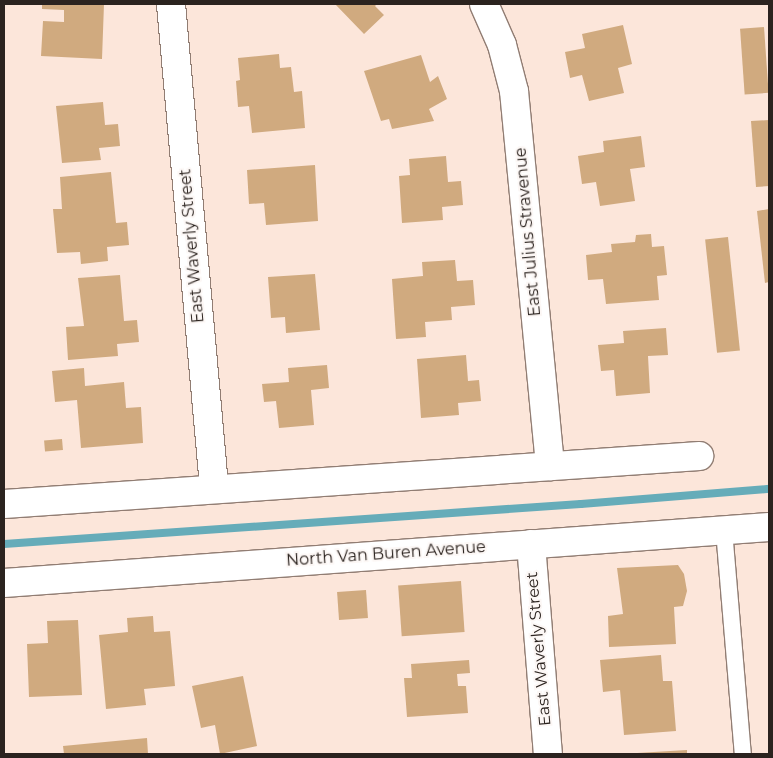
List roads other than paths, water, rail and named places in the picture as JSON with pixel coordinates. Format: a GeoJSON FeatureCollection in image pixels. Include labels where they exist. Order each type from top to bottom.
{"type":"FeatureCollection","features":[{"type":"Feature","properties":{"kind":"street","name":"East Waverly Street"},"geometry":{"type":"LineString","coordinates":[[171,4],[214,488]]}},
{"type":"Feature","properties":{"kind":"street","name":"East Julius Stravenue"},"geometry":{"type":"LineString","coordinates":[[484,4],[502,45],[514,91],[550,466]]}},
{"type":"Feature","properties":{"kind":"street"},"geometry":{"type":"LineString","coordinates":[[4,504],[699,456]]}},
{"type":"Feature","properties":{"kind":"street","name":"North Van Buren Avenue"},"geometry":{"type":"LineString","coordinates":[[4,583],[769,528]]}},
{"type":"Feature","properties":{"kind":"street","name":"East Waverly Street"},"geometry":{"type":"LineString","coordinates":[[530,544],[548,754]]}},
{"type":"Feature","properties":{"kind":"lane"},"geometry":{"type":"LineString","coordinates":[[724,530],[743,754]]}},
{"type":"Feature","properties":{"kind":"waterway"},"geometry":{"type":"LineString","coordinates":[[4,544],[769,489]]}}]}
